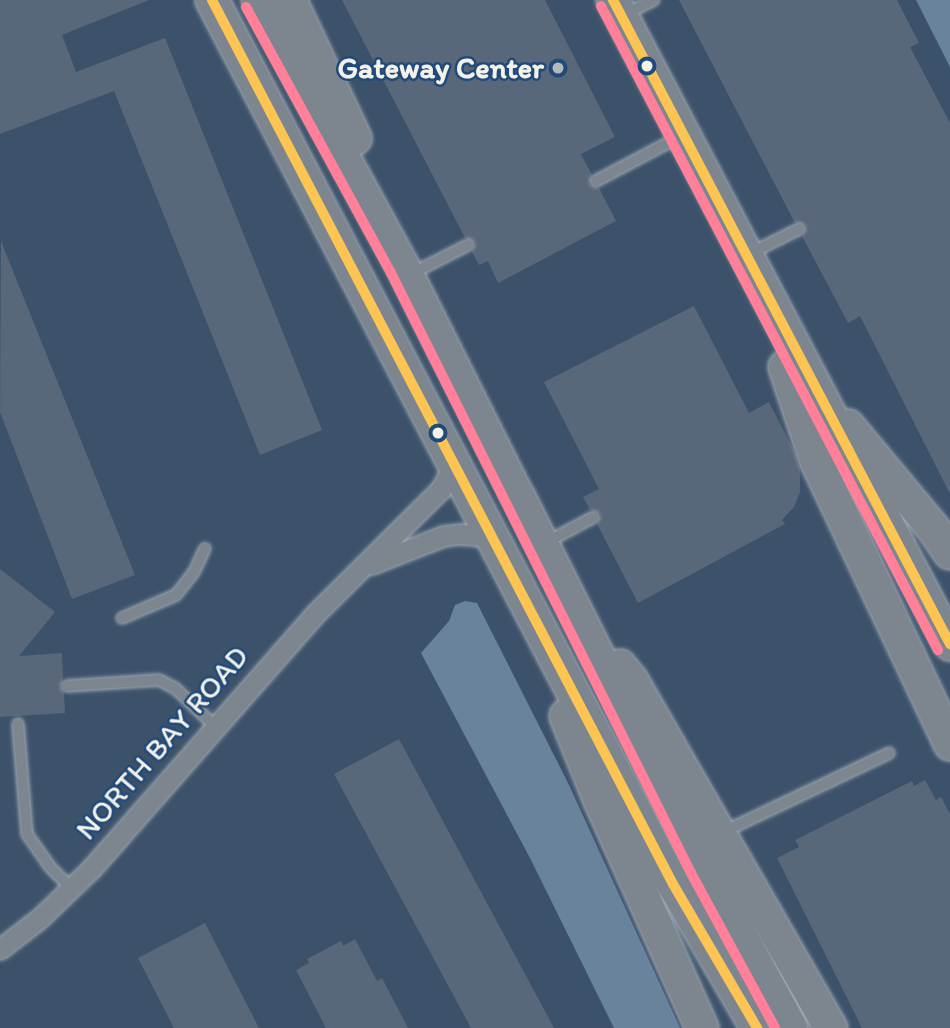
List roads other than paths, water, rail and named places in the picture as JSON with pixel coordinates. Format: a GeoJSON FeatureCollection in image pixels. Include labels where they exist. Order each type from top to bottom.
{"type":"FeatureCollection","features":[{"type":"Feature","properties":{"kind":"main road"},"geometry":{"type":"LineString","coordinates":[[212,0],[673,884],[758,1028]]}},
{"type":"Feature","properties":{"kind":"main road"},"geometry":{"type":"LineString","coordinates":[[258,0],[405,272],[567,599],[704,867],[791,1028]]}},
{"type":"Feature","properties":{"kind":"main road"},"geometry":{"type":"LineString","coordinates":[[290,0],[393,218],[405,272]]}},
{"type":"Feature","properties":{"kind":"main road"},"geometry":{"type":"LineString","coordinates":[[617,8],[950,644]]}},
{"type":"Feature","properties":{"kind":"main road"},"geometry":{"type":"LineString","coordinates":[[750,265],[817,462],[950,744]]}},
{"type":"Feature","properties":{"kind":"main road"},"geometry":{"type":"LineString","coordinates":[[811,382],[933,528],[950,553]]}},
{"type":"Feature","properties":{"kind":"main road"},"geometry":{"type":"LineString","coordinates":[[493,537],[600,800],[702,1028]]}},
{"type":"Feature","properties":{"kind":"main road"},"geometry":{"type":"LineString","coordinates":[[567,599],[632,681],[831,1028]]}},
{"type":"Feature","properties":{"kind":"street","name":"NORTH BAY ROAD"},"geometry":{"type":"LineString","coordinates":[[0,949],[40,918],[71,888],[314,615],[441,489],[455,463]]}},
{"type":"Feature","properties":{"kind":"street","name":"NORTH BAY ROAD"},"geometry":{"type":"LineString","coordinates":[[362,569],[443,536],[460,534],[493,537]]}},
{"type":"Feature","properties":{"kind":"lane"},"geometry":{"type":"LineString","coordinates":[[617,8],[654,0]]}},
{"type":"Feature","properties":{"kind":"lane"},"geometry":{"type":"LineString","coordinates":[[596,181],[683,135]]}},
{"type":"Feature","properties":{"kind":"lane"},"geometry":{"type":"LineString","coordinates":[[750,265],[799,229]]}},
{"type":"Feature","properties":{"kind":"lane"},"geometry":{"type":"LineString","coordinates":[[405,272],[468,245]]}},
{"type":"Feature","properties":{"kind":"lane"},"geometry":{"type":"LineString","coordinates":[[540,546],[594,517]]}},
{"type":"Feature","properties":{"kind":"lane"},"geometry":{"type":"LineString","coordinates":[[122,618],[176,595],[194,572],[205,548]]}},
{"type":"Feature","properties":{"kind":"lane"},"geometry":{"type":"LineString","coordinates":[[67,686],[159,680],[175,688],[216,727]]}},
{"type":"Feature","properties":{"kind":"lane"},"geometry":{"type":"LineString","coordinates":[[18,723],[27,834],[48,866],[71,888]]}},
{"type":"Feature","properties":{"kind":"lane"},"geometry":{"type":"LineString","coordinates":[[720,834],[889,753]]}},
{"type":"Feature","properties":{"kind":"water"},"geometry":{"type":"Polygon","coordinates":[[[916,0],[950,0],[950,67],[916,0]]]}},
{"type":"Feature","properties":{"kind":"water"},"geometry":{"type":"Polygon","coordinates":[[[465,601],[477,603],[569,785],[680,1028],[614,1028],[531,860],[421,653],[449,621],[455,605],[465,601]]]}},
{"type":"Feature","properties":{"kind":"place","name":"Gateway Center"},"geometry":{"type":"Point","coordinates":[558,68]}}]}
